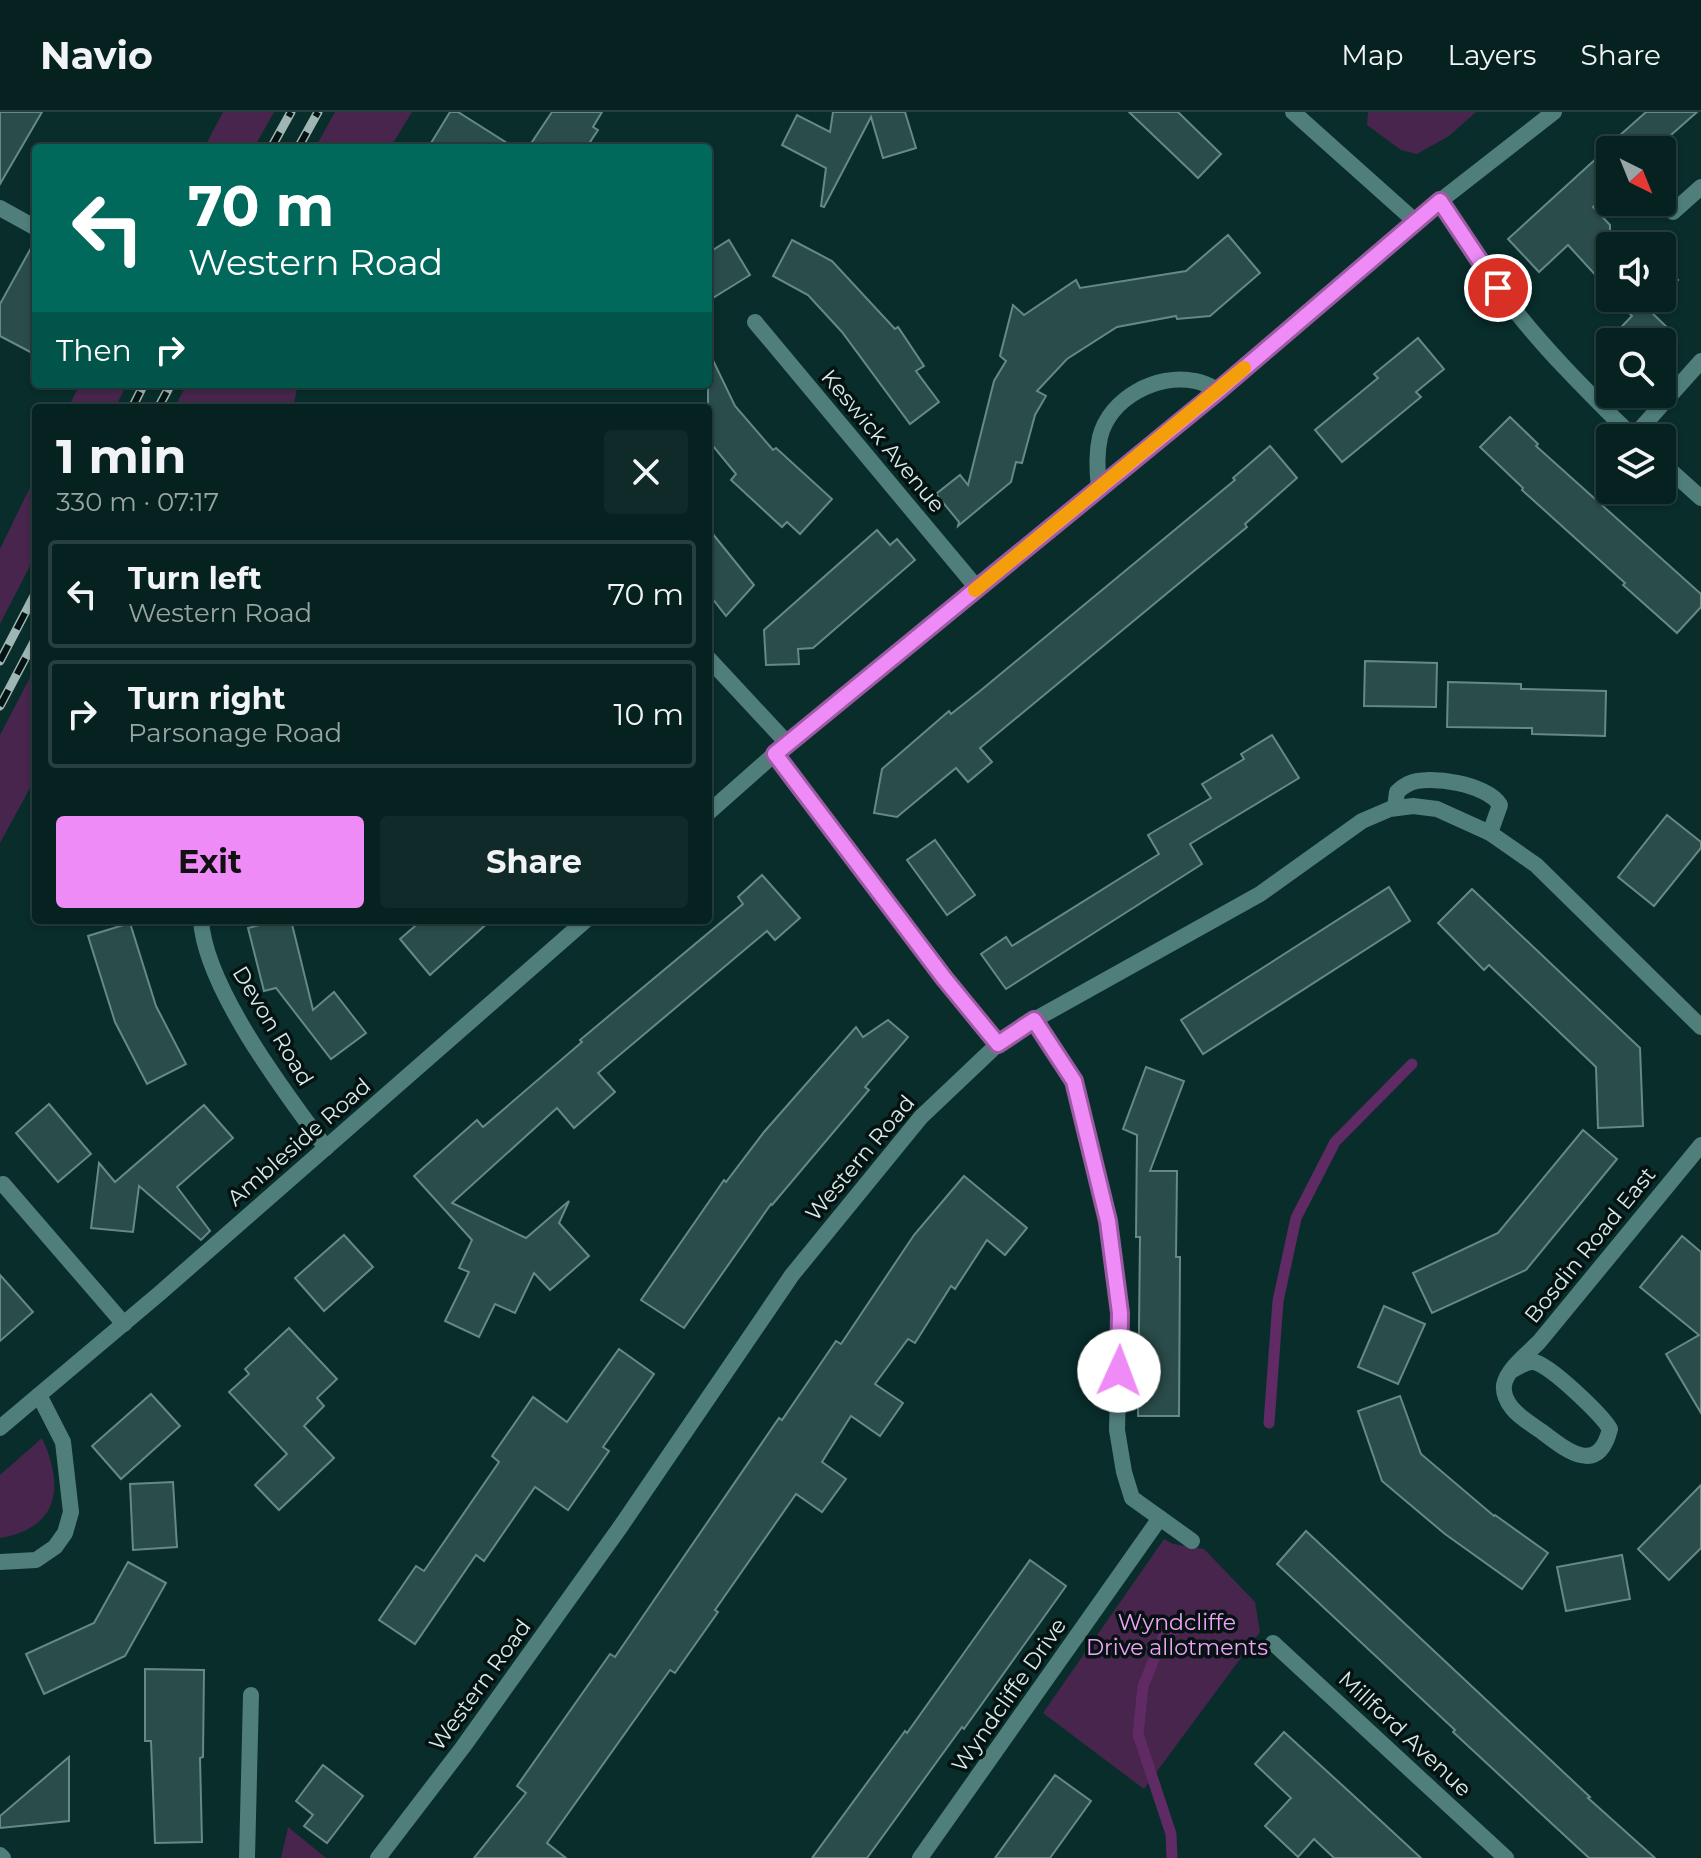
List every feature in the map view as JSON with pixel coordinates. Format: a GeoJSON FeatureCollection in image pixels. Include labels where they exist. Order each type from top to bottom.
{"type":"FeatureCollection","features":[{"type":"Feature","properties":{"kind":"street"},"geometry":{"type":"LineString","coordinates":[[1293,112],[1416,222]]}},
{"type":"Feature","properties":{"kind":"street"},"geometry":{"type":"LineString","coordinates":[[712,809],[781,749],[1219,390],[1440,201],[1554,112]]}},
{"type":"Feature","properties":{"kind":"street"},"geometry":{"type":"LineString","coordinates":[[1676,210],[1699,192]]}},
{"type":"Feature","properties":{"kind":"street"},"geometry":{"type":"LineString","coordinates":[[1440,201],[1481,266],[1514,310],[1621,424]]}},
{"type":"Feature","properties":{"kind":"street"},"geometry":{"type":"LineString","coordinates":[[0,208],[32,226]]}},
{"type":"Feature","properties":{"kind":"street","name":"Keswick Avenue"},"geometry":{"type":"LineString","coordinates":[[755,322],[977,588]]}},
{"type":"Feature","properties":{"kind":"street"},"geometry":{"type":"LineString","coordinates":[[1646,424],[1701,361]]}},
{"type":"Feature","properties":{"kind":"street"},"geometry":{"type":"LineString","coordinates":[[1099,488],[1096,462],[1101,434],[1125,400],[1151,383],[1170,380],[1196,381],[1219,390]]}},
{"type":"Feature","properties":{"kind":"street"},"geometry":{"type":"LineString","coordinates":[[1676,476],[1701,498]]}},
{"type":"Feature","properties":{"kind":"street"},"geometry":{"type":"LineString","coordinates":[[712,663],[781,749],[944,978],[998,1044]]}},
{"type":"Feature","properties":{"kind":"street"},"geometry":{"type":"LineString","coordinates":[[1395,808],[1397,792],[1409,783],[1437,779],[1473,787],[1497,799],[1500,805],[1490,833]]}},
{"type":"Feature","properties":{"kind":"street","name":"Western Road"},"geometry":{"type":"LineString","coordinates":[[378,1858],[463,1747],[621,1526],[792,1275],[921,1117],[998,1044],[1034,1020],[1260,894],[1362,821],[1395,808],[1413,806],[1437,809],[1490,833],[1536,865],[1701,1027]]}},
{"type":"Feature","properties":{"kind":"street","name":"Devon Road"},"geometry":{"type":"LineString","coordinates":[[202,924],[213,970],[235,1014],[326,1148]]}},
{"type":"Feature","properties":{"kind":"street","name":"Ambleside Road"},"geometry":{"type":"LineString","coordinates":[[0,1428],[124,1324],[581,924]]}},
{"type":"Feature","properties":{"kind":"street"},"geometry":{"type":"LineString","coordinates":[[1034,1020],[1074,1081],[1108,1221],[1120,1313],[1117,1430],[1124,1472],[1132,1498],[1192,1541]]}},
{"type":"Feature","properties":{"kind":"street","name":"Bosdin Road East"},"geometry":{"type":"LineString","coordinates":[[1511,1371],[1539,1342],[1701,1145]]}},
{"type":"Feature","properties":{"kind":"street"},"geometry":{"type":"LineString","coordinates":[[3,1184],[124,1324]]}},
{"type":"Feature","properties":{"kind":"street"},"geometry":{"type":"LineString","coordinates":[[1536,1362],[1548,1369],[1603,1416],[1610,1429],[1607,1443],[1598,1453],[1584,1456],[1568,1452],[1514,1411],[1506,1398],[1504,1385],[1511,1371],[1526,1363],[1536,1362]]}},
{"type":"Feature","properties":{"kind":"street"},"geometry":{"type":"LineString","coordinates":[[0,1562],[36,1560],[55,1547],[65,1533],[71,1512],[63,1442],[39,1395]]}},
{"type":"Feature","properties":{"kind":"street","name":"Wyndcliffe Drive"},"geometry":{"type":"LineString","coordinates":[[920,1858],[1160,1518]]}},
{"type":"Feature","properties":{"kind":"street","name":"Millford Avenue"},"geometry":{"type":"LineString","coordinates":[[1273,1643],[1506,1858]]}},
{"type":"Feature","properties":{"kind":"street"},"geometry":{"type":"LineString","coordinates":[[247,1858],[251,1695]]}},
{"type":"Feature","properties":{"kind":"green space"},"geometry":{"type":"Polygon","coordinates":[[[223,112],[274,112],[256,144],[206,144],[223,112]]]}},
{"type":"Feature","properties":{"kind":"green space"},"geometry":{"type":"Polygon","coordinates":[[[335,112],[412,112],[392,144],[317,144],[335,112]]]}},
{"type":"Feature","properties":{"kind":"green space"},"geometry":{"type":"Polygon","coordinates":[[[1368,112],[1476,112],[1449,136],[1417,154],[1401,150],[1367,125],[1368,112]]]}},
{"type":"Feature","properties":{"kind":"green space"},"geometry":{"type":"Polygon","coordinates":[[[78,388],[125,388],[117,404],[70,404],[78,388]]]}},
{"type":"Feature","properties":{"kind":"green space"},"geometry":{"type":"Polygon","coordinates":[[[185,388],[297,388],[294,404],[176,404],[185,388]]]}},
{"type":"Feature","properties":{"kind":"green space"},"geometry":{"type":"Polygon","coordinates":[[[32,483],[32,562],[0,624],[0,549],[32,483]]]}},
{"type":"Feature","properties":{"kind":"green space"},"geometry":{"type":"Polygon","coordinates":[[[32,674],[32,784],[0,843],[0,735],[32,674]]]}},
{"type":"Feature","properties":{"kind":"green space"},"geometry":{"type":"Polygon","coordinates":[[[42,1438],[53,1472],[52,1502],[35,1525],[0,1538],[0,1475],[42,1438]]]}},
{"type":"Feature","properties":{"kind":"green space","name":"Wyndcliffe Drive allotments"},"geometry":{"type":"Polygon","coordinates":[[[1164,1539],[1173,1544],[1204,1549],[1255,1602],[1260,1632],[1144,1789],[1043,1713],[1164,1539]]]}},
{"type":"Feature","properties":{"kind":"green space"},"geometry":{"type":"Polygon","coordinates":[[[288,1827],[326,1858],[281,1858],[288,1827]]]}},
{"type":"Feature","properties":{"kind":"building"},"geometry":{"type":"Polygon","coordinates":[[[0,112],[42,112],[0,184],[0,112]]]}},
{"type":"Feature","properties":{"kind":"building"},"geometry":{"type":"Polygon","coordinates":[[[450,112],[458,112],[509,144],[430,144],[450,112]]]}},
{"type":"Feature","properties":{"kind":"building"},"geometry":{"type":"Polygon","coordinates":[[[552,112],[602,112],[593,127],[598,130],[589,144],[531,144],[552,112]]]}},
{"type":"Feature","properties":{"kind":"building"},"geometry":{"type":"Polygon","coordinates":[[[833,112],[905,112],[916,148],[883,158],[871,117],[824,207],[821,206],[826,168],[782,145],[797,115],[830,132],[833,112]]]}},
{"type":"Feature","properties":{"kind":"building"},"geometry":{"type":"Polygon","coordinates":[[[1129,112],[1178,112],[1221,154],[1198,178],[1129,112]]]}},
{"type":"Feature","properties":{"kind":"building"},"geometry":{"type":"Polygon","coordinates":[[[1646,112],[1697,112],[1670,136],[1619,136],[1646,112]]]}},
{"type":"Feature","properties":{"kind":"building"},"geometry":{"type":"Polygon","coordinates":[[[1596,159],[1596,204],[1593,207],[1596,216],[1602,216],[1610,225],[1610,232],[1596,232],[1596,276],[1568,245],[1539,272],[1508,239],[1596,159]]]}},
{"type":"Feature","properties":{"kind":"building"},"geometry":{"type":"Polygon","coordinates":[[[1228,235],[1260,273],[1210,316],[1177,319],[1176,316],[1117,327],[1067,359],[1037,391],[1046,396],[1035,415],[1022,463],[1016,462],[1011,482],[958,526],[959,522],[936,494],[960,475],[968,485],[994,381],[1006,361],[1000,356],[1013,305],[1024,315],[1076,280],[1080,288],[1186,271],[1228,235]]]}},
{"type":"Feature","properties":{"kind":"building"},"geometry":{"type":"Polygon","coordinates":[[[729,240],[750,275],[712,299],[712,251],[729,240]]]}},
{"type":"Feature","properties":{"kind":"building"},"geometry":{"type":"Polygon","coordinates":[[[792,240],[832,261],[895,329],[898,327],[924,366],[916,371],[939,402],[910,424],[842,332],[808,295],[773,276],[792,240]]]}},
{"type":"Feature","properties":{"kind":"building"},"geometry":{"type":"Polygon","coordinates":[[[32,246],[32,353],[0,336],[0,304],[32,246]]]}},
{"type":"Feature","properties":{"kind":"building"},"geometry":{"type":"Polygon","coordinates":[[[1628,312],[1651,312],[1668,328],[1620,328],[1632,316],[1628,312]]]}},
{"type":"Feature","properties":{"kind":"building"},"geometry":{"type":"Polygon","coordinates":[[[1418,338],[1444,369],[1416,392],[1421,397],[1342,462],[1315,430],[1378,378],[1374,374],[1418,338]]]}},
{"type":"Feature","properties":{"kind":"building"},"geometry":{"type":"Polygon","coordinates":[[[712,358],[735,406],[773,450],[776,448],[832,499],[800,534],[787,522],[782,527],[731,480],[736,474],[712,445],[712,404],[708,404],[708,388],[712,388],[712,358]]]}},
{"type":"Feature","properties":{"kind":"building"},"geometry":{"type":"Polygon","coordinates":[[[1510,417],[1538,444],[1536,446],[1596,500],[1596,504],[1601,504],[1701,594],[1701,607],[1677,633],[1522,490],[1480,447],[1510,417]]]}},
{"type":"Feature","properties":{"kind":"building"},"geometry":{"type":"Polygon","coordinates":[[[1270,446],[1297,478],[1245,524],[1247,527],[980,748],[992,762],[968,782],[956,768],[897,817],[874,813],[882,769],[949,711],[951,714],[980,691],[1235,480],[1233,478],[1270,446]]]}},
{"type":"Feature","properties":{"kind":"building"},"geometry":{"type":"Polygon","coordinates":[[[877,530],[890,545],[897,539],[915,560],[813,648],[798,649],[799,664],[766,665],[764,630],[877,530]]]}},
{"type":"Feature","properties":{"kind":"building"},"geometry":{"type":"Polygon","coordinates":[[[712,533],[754,585],[726,616],[712,598],[712,533]]]}},
{"type":"Feature","properties":{"kind":"building"},"geometry":{"type":"Polygon","coordinates":[[[1365,661],[1437,663],[1436,707],[1364,706],[1365,661]]]}},
{"type":"Feature","properties":{"kind":"building"},"geometry":{"type":"Polygon","coordinates":[[[1448,682],[1521,684],[1521,689],[1606,691],[1605,736],[1532,734],[1532,728],[1447,727],[1448,682]]]}},
{"type":"Feature","properties":{"kind":"building"},"geometry":{"type":"Polygon","coordinates":[[[1272,735],[1299,778],[1190,844],[1202,864],[1006,989],[981,954],[1006,937],[1012,946],[1159,854],[1148,835],[1211,798],[1202,784],[1244,759],[1241,754],[1272,735]]]}},
{"type":"Feature","properties":{"kind":"building"},"geometry":{"type":"Polygon","coordinates":[[[1667,815],[1701,842],[1701,848],[1654,906],[1618,877],[1667,815]]]}},
{"type":"Feature","properties":{"kind":"building"},"geometry":{"type":"Polygon","coordinates":[[[935,840],[975,895],[947,915],[907,860],[935,840]]]}},
{"type":"Feature","properties":{"kind":"building"},"geometry":{"type":"Polygon","coordinates":[[[762,875],[800,918],[775,940],[767,931],[598,1073],[615,1092],[574,1128],[557,1108],[452,1203],[526,1238],[569,1201],[559,1223],[589,1256],[550,1290],[534,1273],[515,1313],[495,1304],[479,1337],[445,1321],[469,1272],[459,1268],[472,1240],[414,1176],[477,1120],[483,1127],[582,1042],[580,1040],[743,904],[738,897],[762,875]]]}},
{"type":"Feature","properties":{"kind":"building"},"geometry":{"type":"Polygon","coordinates":[[[1389,887],[1410,921],[1203,1054],[1181,1020],[1389,887]]]}},
{"type":"Feature","properties":{"kind":"building"},"geometry":{"type":"Polygon","coordinates":[[[1472,889],[1640,1048],[1643,1126],[1598,1128],[1596,1067],[1489,965],[1484,970],[1438,923],[1472,889]]]}},
{"type":"Feature","properties":{"kind":"building"},"geometry":{"type":"Polygon","coordinates":[[[130,924],[156,1006],[186,1064],[147,1084],[115,1022],[88,936],[130,924]]]}},
{"type":"Feature","properties":{"kind":"building"},"geometry":{"type":"Polygon","coordinates":[[[264,924],[292,924],[313,1010],[334,992],[366,1033],[331,1059],[276,988],[264,991],[248,928],[264,924]]]}},
{"type":"Feature","properties":{"kind":"building"},"geometry":{"type":"Polygon","coordinates":[[[417,924],[487,924],[430,975],[400,939],[417,924]]]}},
{"type":"Feature","properties":{"kind":"building"},"geometry":{"type":"Polygon","coordinates":[[[888,1020],[908,1037],[865,1087],[869,1090],[771,1204],[684,1328],[641,1300],[724,1180],[726,1182],[764,1132],[856,1027],[863,1037],[888,1020]]]}},
{"type":"Feature","properties":{"kind":"building"},"geometry":{"type":"Polygon","coordinates":[[[1146,1067],[1184,1081],[1150,1171],[1177,1171],[1179,1416],[1138,1416],[1140,1237],[1136,1237],[1137,1135],[1123,1129],[1146,1067]]]}},
{"type":"Feature","properties":{"kind":"building"},"geometry":{"type":"Polygon","coordinates":[[[49,1104],[91,1154],[58,1182],[16,1133],[49,1104]]]}},
{"type":"Feature","properties":{"kind":"building"},"geometry":{"type":"Polygon","coordinates":[[[204,1105],[233,1138],[177,1187],[210,1231],[201,1240],[139,1186],[133,1232],[91,1228],[99,1163],[115,1182],[204,1105]]]}},
{"type":"Feature","properties":{"kind":"building"},"geometry":{"type":"Polygon","coordinates":[[[1583,1130],[1617,1159],[1526,1270],[1432,1313],[1413,1273],[1498,1233],[1583,1130]]]}},
{"type":"Feature","properties":{"kind":"building"},"geometry":{"type":"Polygon","coordinates":[[[964,1176],[1027,1228],[1005,1255],[987,1240],[955,1289],[951,1286],[915,1343],[908,1339],[875,1384],[903,1403],[880,1436],[851,1416],[822,1462],[846,1479],[822,1512],[796,1494],[675,1673],[670,1670],[547,1843],[566,1858],[474,1858],[526,1793],[517,1786],[610,1654],[615,1657],[779,1418],[782,1420],[836,1341],[841,1344],[914,1235],[964,1176]]]}},
{"type":"Feature","properties":{"kind":"building"},"geometry":{"type":"Polygon","coordinates":[[[344,1235],[373,1267],[324,1311],[295,1278],[344,1235]]]}},
{"type":"Feature","properties":{"kind":"building"},"geometry":{"type":"Polygon","coordinates":[[[1682,1236],[1701,1252],[1701,1413],[1666,1354],[1699,1335],[1640,1287],[1682,1236]]]}},
{"type":"Feature","properties":{"kind":"building"},"geometry":{"type":"Polygon","coordinates":[[[0,1275],[33,1312],[0,1341],[0,1275]]]}},
{"type":"Feature","properties":{"kind":"building"},"geometry":{"type":"Polygon","coordinates":[[[1384,1306],[1425,1324],[1398,1384],[1358,1367],[1384,1306]]]}},
{"type":"Feature","properties":{"kind":"building"},"geometry":{"type":"Polygon","coordinates":[[[289,1328],[337,1379],[317,1398],[324,1406],[304,1426],[334,1458],[279,1510],[255,1485],[287,1454],[229,1392],[249,1374],[245,1369],[289,1328]]]}},
{"type":"Feature","properties":{"kind":"building"},"geometry":{"type":"Polygon","coordinates":[[[619,1349],[654,1374],[603,1447],[609,1451],[568,1510],[535,1487],[484,1561],[476,1555],[415,1644],[379,1620],[416,1566],[424,1571],[499,1462],[492,1456],[533,1397],[567,1422],[619,1349]]]}},
{"type":"Feature","properties":{"kind":"building"},"geometry":{"type":"Polygon","coordinates":[[[151,1394],[180,1426],[121,1479],[92,1446],[151,1394]]]}},
{"type":"Feature","properties":{"kind":"building"},"geometry":{"type":"Polygon","coordinates":[[[1400,1396],[1421,1454],[1494,1516],[1548,1553],[1522,1589],[1445,1534],[1382,1481],[1358,1411],[1400,1396]]]}},
{"type":"Feature","properties":{"kind":"building"},"geometry":{"type":"Polygon","coordinates":[[[173,1482],[177,1547],[133,1550],[130,1484],[173,1482]]]}},
{"type":"Feature","properties":{"kind":"building"},"geometry":{"type":"Polygon","coordinates":[[[1701,1485],[1701,1548],[1669,1580],[1638,1549],[1701,1485]]]}},
{"type":"Feature","properties":{"kind":"building"},"geometry":{"type":"Polygon","coordinates":[[[1306,1531],[1655,1858],[1589,1858],[1453,1732],[1455,1730],[1277,1564],[1306,1531]]]}},
{"type":"Feature","properties":{"kind":"building"},"geometry":{"type":"Polygon","coordinates":[[[1622,1555],[1630,1599],[1566,1611],[1557,1567],[1622,1555]]]}},
{"type":"Feature","properties":{"kind":"building"},"geometry":{"type":"Polygon","coordinates":[[[1030,1560],[1066,1586],[964,1729],[962,1727],[867,1858],[812,1858],[905,1731],[907,1733],[1030,1560]]]}},
{"type":"Feature","properties":{"kind":"building"},"geometry":{"type":"Polygon","coordinates":[[[128,1562],[166,1583],[125,1656],[44,1694],[26,1654],[94,1623],[128,1562]]]}},
{"type":"Feature","properties":{"kind":"building"},"geometry":{"type":"Polygon","coordinates":[[[145,1669],[204,1670],[203,1757],[200,1758],[202,1842],[155,1843],[151,1741],[145,1741],[145,1669]]]}},
{"type":"Feature","properties":{"kind":"building"},"geometry":{"type":"Polygon","coordinates":[[[1284,1732],[1421,1858],[1334,1858],[1314,1839],[1298,1857],[1265,1826],[1291,1798],[1255,1764],[1284,1732]]]}},
{"type":"Feature","properties":{"kind":"building"},"geometry":{"type":"Polygon","coordinates":[[[69,1757],[69,1821],[0,1828],[0,1816],[69,1757]]]}},
{"type":"Feature","properties":{"kind":"building"},"geometry":{"type":"Polygon","coordinates":[[[323,1765],[363,1796],[327,1843],[304,1826],[313,1815],[296,1801],[323,1765]]]}},
{"type":"Feature","properties":{"kind":"building"},"geometry":{"type":"Polygon","coordinates":[[[1055,1775],[1091,1801],[1050,1858],[995,1858],[1055,1775]]]}},
{"type":"Feature","properties":{"kind":"waterway"},"geometry":{"type":"LineString","coordinates":[[1269,1423],[1278,1301],[1296,1218],[1335,1142],[1412,1064]]}},
{"type":"Feature","properties":{"kind":"waterway"},"geometry":{"type":"LineString","coordinates":[[1172,1858],[1171,1834],[1138,1734],[1143,1686],[1165,1633],[1202,1621]]}},
{"type":"Feature","properties":{"kind":"railway"},"geometry":{"type":"LineString","coordinates":[[273,144],[291,112]]}},
{"type":"Feature","properties":{"kind":"railway"},"geometry":{"type":"LineString","coordinates":[[300,144],[318,112]]}},
{"type":"Feature","properties":{"kind":"railway"},"geometry":{"type":"LineString","coordinates":[[134,404],[142,388]]}},
{"type":"Feature","properties":{"kind":"railway"},"geometry":{"type":"LineString","coordinates":[[160,404],[169,388]]}},
{"type":"Feature","properties":{"kind":"railway"},"geometry":{"type":"LineString","coordinates":[[0,661],[32,600]]}},
{"type":"Feature","properties":{"kind":"railway"},"geometry":{"type":"LineString","coordinates":[[0,706],[32,646]]}},
{"type":"Feature","properties":{"kind":"slow traffic"},"geometry":{"type":"LineString","coordinates":[[975,590],[1244,368]]}},
{"type":"Feature","properties":{"kind":"route"},"geometry":{"type":"LineString","coordinates":[[1119,1371],[1120,1313],[1108,1221],[1074,1081],[1034,1020],[998,1044],[944,978],[775,754],[1219,390],[1440,201],[1498,288]]}}]}
